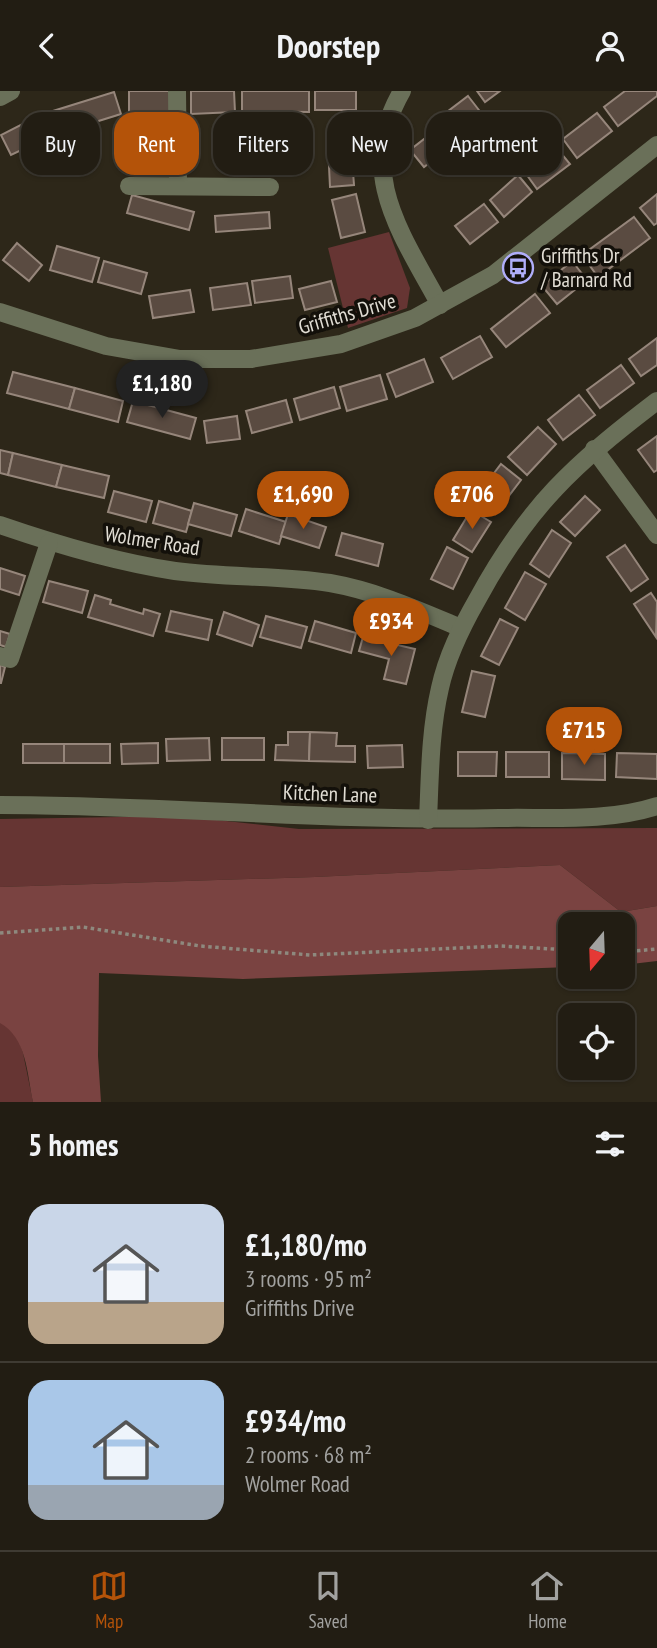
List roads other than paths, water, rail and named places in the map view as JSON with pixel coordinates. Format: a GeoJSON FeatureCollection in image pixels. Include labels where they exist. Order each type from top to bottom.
{"type":"FeatureCollection","features":[{"type":"Feature","properties":{"kind":"street"},"geometry":{"type":"LineString","coordinates":[[0,97],[10,91]]}},
{"type":"Feature","properties":{"kind":"street"},"geometry":{"type":"LineString","coordinates":[[177,91],[178,184]]}},
{"type":"Feature","properties":{"kind":"street"},"geometry":{"type":"LineString","coordinates":[[402,91],[394,105],[384,137],[382,176],[389,212],[440,305]]}},
{"type":"Feature","properties":{"kind":"street","name":"Griffiths Drive"},"geometry":{"type":"LineString","coordinates":[[0,312],[69,336],[143,354],[221,360],[285,355],[341,344],[392,328],[493,275],[657,145]]}},
{"type":"Feature","properties":{"kind":"street"},"geometry":{"type":"LineString","coordinates":[[129,186],[178,184],[270,187]]}},
{"type":"Feature","properties":{"kind":"street"},"geometry":{"type":"LineString","coordinates":[[428,820],[432,746],[440,688],[461,628],[498,562],[528,516],[594,449],[657,401]]}},
{"type":"Feature","properties":{"kind":"street"},"geometry":{"type":"LineString","coordinates":[[594,449],[657,534]]}},
{"type":"Feature","properties":{"kind":"street","name":"Wolmer Road"},"geometry":{"type":"LineString","coordinates":[[0,525],[49,543],[125,562],[178,571],[331,583],[396,600],[461,628]]}},
{"type":"Feature","properties":{"kind":"street"},"geometry":{"type":"LineString","coordinates":[[0,656],[10,659],[49,543]]}},
{"type":"Feature","properties":{"kind":"street","name":"Kitchen Lane"},"geometry":{"type":"LineString","coordinates":[[0,805],[98,805],[428,820],[570,817],[638,812],[657,806]]}},
{"type":"Feature","properties":{"kind":"place","name":"Griffiths Dr / Barnard Rd"},"geometry":{"type":"Point","coordinates":[518,268]}}]}
